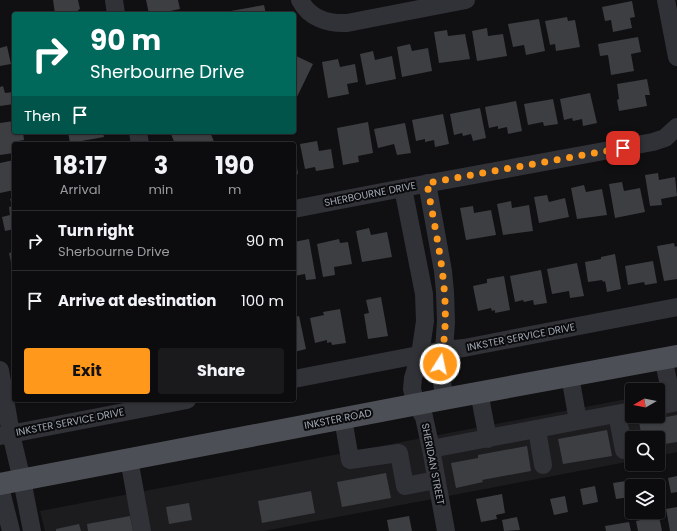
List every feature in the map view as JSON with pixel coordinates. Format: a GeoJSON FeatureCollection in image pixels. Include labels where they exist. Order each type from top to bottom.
{"type":"FeatureCollection","features":[{"type":"Feature","properties":{"kind":"main road","name":"INKSTER ROAD"},"geometry":{"type":"LineString","coordinates":[[0,484],[670,357]]}},
{"type":"Feature","properties":{"kind":"street"},"geometry":{"type":"LineString","coordinates":[[114,0],[116,12]]}},
{"type":"Feature","properties":{"kind":"street"},"geometry":{"type":"LineString","coordinates":[[300,0],[308,11],[316,17],[326,22],[336,23],[347,23],[466,0]]}},
{"type":"Feature","properties":{"kind":"street"},"geometry":{"type":"LineString","coordinates":[[666,0],[677,57]]}},
{"type":"Feature","properties":{"kind":"street","name":"SHERBOURNE DRIVE"},"geometry":{"type":"LineString","coordinates":[[296,209],[653,142],[665,138],[677,126]]}},
{"type":"Feature","properties":{"kind":"street"},"geometry":{"type":"LineString","coordinates":[[427,183],[443,271],[446,322],[444,350],[440,364],[444,399]]}},
{"type":"Feature","properties":{"kind":"street","name":"SHERIDAN STREET"},"geometry":{"type":"LineString","coordinates":[[403,188],[424,294],[425,321],[420,355],[413,378],[412,389],[416,404],[424,417],[446,531]]}},
{"type":"Feature","properties":{"kind":"street","name":"INKSTER SERVICE DRIVE"},"geometry":{"type":"LineString","coordinates":[[296,379],[677,307]]}},
{"type":"Feature","properties":{"kind":"street"},"geometry":{"type":"LineString","coordinates":[[665,405],[674,403],[670,357]]}},
{"type":"Feature","properties":{"kind":"street"},"geometry":{"type":"LineString","coordinates":[[0,370],[6,435],[22,480],[32,531]]}},
{"type":"Feature","properties":{"kind":"street"},"geometry":{"type":"LineString","coordinates":[[570,376],[578,421]]}},
{"type":"Feature","properties":{"kind":"street"},"geometry":{"type":"LineString","coordinates":[[479,392],[488,439]]}},
{"type":"Feature","properties":{"kind":"street","name":"INKSTER SERVICE DRIVE"},"geometry":{"type":"LineString","coordinates":[[6,435],[176,402]]}},
{"type":"Feature","properties":{"kind":"street"},"geometry":{"type":"LineString","coordinates":[[431,449],[537,430],[624,412],[624,450]]}},
{"type":"Feature","properties":{"kind":"street"},"geometry":{"type":"LineString","coordinates":[[343,418],[350,460],[399,453],[404,486],[436,480]]}},
{"type":"Feature","properties":{"kind":"street"},"geometry":{"type":"LineString","coordinates":[[537,430],[543,465]]}},
{"type":"Feature","properties":{"kind":"street"},"geometry":{"type":"LineString","coordinates":[[129,459],[142,531]]}},
{"type":"Feature","properties":{"kind":"street"},"geometry":{"type":"LineString","coordinates":[[0,487],[11,531]]}},
{"type":"Feature","properties":{"kind":"shaded area"},"geometry":{"type":"Polygon","coordinates":[[[677,390],[677,452],[665,455],[665,431],[625,431],[625,462],[264,531],[45,531],[40,511],[625,399],[625,423],[665,423],[665,392],[677,390]]]}},
{"type":"Feature","properties":{"kind":"building"},"geometry":{"type":"Polygon","coordinates":[[[53,0],[78,0],[80,9],[78,10],[78,12],[55,12],[53,0]]]}},
{"type":"Feature","properties":{"kind":"building"},"geometry":{"type":"Polygon","coordinates":[[[146,0],[178,0],[180,9],[166,12],[149,12],[146,0]]]}},
{"type":"Feature","properties":{"kind":"building"},"geometry":{"type":"Polygon","coordinates":[[[632,1],[635,17],[630,18],[632,28],[613,32],[611,20],[605,21],[602,7],[632,1]]]}},
{"type":"Feature","properties":{"kind":"building"},"geometry":{"type":"Polygon","coordinates":[[[264,5],[266,12],[225,12],[264,5]]]}},
{"type":"Feature","properties":{"kind":"building"},"geometry":{"type":"Polygon","coordinates":[[[567,17],[568,21],[575,20],[580,47],[556,51],[555,44],[550,45],[545,21],[567,17]]]}},
{"type":"Feature","properties":{"kind":"building"},"geometry":{"type":"Polygon","coordinates":[[[539,19],[545,51],[526,55],[524,45],[513,47],[508,24],[539,19]]]}},
{"type":"Feature","properties":{"kind":"building"},"geometry":{"type":"Polygon","coordinates":[[[487,28],[488,36],[503,34],[507,56],[477,61],[472,31],[487,28]]]}},
{"type":"Feature","properties":{"kind":"building"},"geometry":{"type":"Polygon","coordinates":[[[447,30],[448,36],[465,34],[470,59],[439,63],[434,32],[447,30]]]}},
{"type":"Feature","properties":{"kind":"building"},"geometry":{"type":"Polygon","coordinates":[[[638,37],[641,52],[631,54],[634,71],[611,75],[608,55],[600,56],[598,44],[638,37]]]}},
{"type":"Feature","properties":{"kind":"building"},"geometry":{"type":"Polygon","coordinates":[[[410,44],[412,51],[428,48],[432,71],[402,77],[397,47],[410,44]]]}},
{"type":"Feature","properties":{"kind":"building"},"geometry":{"type":"Polygon","coordinates":[[[7,46],[11,64],[0,66],[0,48],[7,46]]]}},
{"type":"Feature","properties":{"kind":"building"},"geometry":{"type":"Polygon","coordinates":[[[373,51],[375,60],[392,56],[396,79],[366,85],[360,54],[373,51]]]}},
{"type":"Feature","properties":{"kind":"building"},"geometry":{"type":"Polygon","coordinates":[[[296,56],[313,64],[296,99],[296,56]]]}},
{"type":"Feature","properties":{"kind":"building"},"geometry":{"type":"Polygon","coordinates":[[[338,59],[340,67],[355,64],[358,82],[347,84],[349,94],[328,98],[322,62],[338,59]]]}},
{"type":"Feature","properties":{"kind":"building"},"geometry":{"type":"Polygon","coordinates":[[[647,79],[650,95],[645,95],[647,106],[619,111],[617,84],[647,79]]]}},
{"type":"Feature","properties":{"kind":"building"},"geometry":{"type":"Polygon","coordinates":[[[3,86],[5,93],[12,92],[12,104],[0,106],[0,87],[3,86]]]}},
{"type":"Feature","properties":{"kind":"building"},"geometry":{"type":"Polygon","coordinates":[[[590,93],[597,123],[583,126],[582,119],[573,121],[572,118],[564,120],[560,99],[590,93]]]}},
{"type":"Feature","properties":{"kind":"building"},"geometry":{"type":"Polygon","coordinates":[[[553,99],[558,124],[544,126],[543,122],[528,125],[524,104],[553,99]]]}},
{"type":"Feature","properties":{"kind":"building"},"geometry":{"type":"Polygon","coordinates":[[[516,101],[522,131],[508,134],[507,127],[498,129],[498,126],[489,128],[485,107],[516,101]]]}},
{"type":"Feature","properties":{"kind":"building"},"geometry":{"type":"Polygon","coordinates":[[[480,108],[486,138],[473,141],[471,134],[463,136],[462,133],[454,135],[450,114],[480,108]]]}},
{"type":"Feature","properties":{"kind":"building"},"geometry":{"type":"Polygon","coordinates":[[[443,114],[449,144],[435,147],[434,140],[425,142],[425,139],[416,141],[412,120],[443,114]]]}},
{"type":"Feature","properties":{"kind":"building"},"geometry":{"type":"Polygon","coordinates":[[[12,121],[12,134],[23,134],[24,140],[12,142],[12,153],[0,155],[0,123],[12,121]]]}},
{"type":"Feature","properties":{"kind":"building"},"geometry":{"type":"Polygon","coordinates":[[[368,122],[373,153],[358,156],[359,162],[343,165],[337,128],[368,122]]]}},
{"type":"Feature","properties":{"kind":"building"},"geometry":{"type":"Polygon","coordinates":[[[405,123],[411,153],[397,155],[394,144],[378,148],[374,129],[405,123]]]}},
{"type":"Feature","properties":{"kind":"building"},"geometry":{"type":"Polygon","coordinates":[[[68,134],[103,134],[104,137],[76,142],[70,142],[68,134]]]}},
{"type":"Feature","properties":{"kind":"building"},"geometry":{"type":"Polygon","coordinates":[[[171,134],[211,134],[214,142],[174,142],[171,134]]]}},
{"type":"Feature","properties":{"kind":"building"},"geometry":{"type":"Polygon","coordinates":[[[317,141],[319,151],[331,149],[334,168],[316,171],[315,167],[305,169],[300,144],[317,141]]]}},
{"type":"Feature","properties":{"kind":"building"},"geometry":{"type":"Polygon","coordinates":[[[12,160],[12,190],[0,193],[0,163],[12,160]]]}},
{"type":"Feature","properties":{"kind":"building"},"geometry":{"type":"Polygon","coordinates":[[[296,161],[298,174],[296,174],[296,161]]]}},
{"type":"Feature","properties":{"kind":"building"},"geometry":{"type":"Polygon","coordinates":[[[658,173],[659,180],[675,177],[677,196],[661,199],[662,205],[650,206],[645,175],[658,173]]]}},
{"type":"Feature","properties":{"kind":"building"},"geometry":{"type":"Polygon","coordinates":[[[622,182],[624,191],[640,188],[645,212],[615,218],[609,184],[622,182]]]}},
{"type":"Feature","properties":{"kind":"building"},"geometry":{"type":"Polygon","coordinates":[[[584,185],[586,192],[602,189],[607,215],[577,219],[571,188],[584,185]]]}},
{"type":"Feature","properties":{"kind":"building"},"geometry":{"type":"Polygon","coordinates":[[[547,195],[549,202],[565,198],[569,217],[539,223],[534,197],[547,195]]]}},
{"type":"Feature","properties":{"kind":"building"},"geometry":{"type":"Polygon","coordinates":[[[511,201],[512,208],[529,205],[533,231],[503,235],[497,204],[511,201]]]}},
{"type":"Feature","properties":{"kind":"building"},"geometry":{"type":"Polygon","coordinates":[[[12,206],[12,229],[5,231],[2,217],[10,215],[9,207],[12,206]]]}},
{"type":"Feature","properties":{"kind":"building"},"geometry":{"type":"Polygon","coordinates":[[[473,206],[474,213],[491,210],[496,235],[466,240],[460,208],[473,206]]]}},
{"type":"Feature","properties":{"kind":"building"},"geometry":{"type":"Polygon","coordinates":[[[369,228],[371,235],[387,232],[392,257],[362,262],[356,231],[369,228]]]}},
{"type":"Feature","properties":{"kind":"building"},"geometry":{"type":"Polygon","coordinates":[[[309,239],[316,279],[306,280],[305,274],[296,276],[296,242],[309,239]]]}},
{"type":"Feature","properties":{"kind":"building"},"geometry":{"type":"Polygon","coordinates":[[[339,239],[340,243],[348,242],[352,264],[334,267],[335,275],[323,277],[317,244],[339,239]]]}},
{"type":"Feature","properties":{"kind":"building"},"geometry":{"type":"Polygon","coordinates":[[[674,243],[675,247],[677,246],[677,279],[664,281],[657,246],[674,243]]]}},
{"type":"Feature","properties":{"kind":"building"},"geometry":{"type":"Polygon","coordinates":[[[12,252],[12,267],[9,253],[12,252]]]}},
{"type":"Feature","properties":{"kind":"building"},"geometry":{"type":"Polygon","coordinates":[[[615,254],[621,289],[607,292],[605,281],[588,282],[585,262],[601,259],[601,257],[615,254]]]}},
{"type":"Feature","properties":{"kind":"building"},"geometry":{"type":"Polygon","coordinates":[[[653,261],[657,283],[645,285],[644,282],[628,285],[625,266],[653,261]]]}},
{"type":"Feature","properties":{"kind":"building"},"geometry":{"type":"Polygon","coordinates":[[[577,263],[584,296],[570,298],[569,291],[552,294],[547,269],[577,263]]]}},
{"type":"Feature","properties":{"kind":"building"},"geometry":{"type":"Polygon","coordinates":[[[541,270],[547,303],[534,305],[533,300],[515,302],[510,276],[541,270]]]}},
{"type":"Feature","properties":{"kind":"building"},"geometry":{"type":"Polygon","coordinates":[[[504,276],[510,310],[495,313],[495,310],[492,311],[491,308],[478,311],[473,286],[487,283],[487,279],[504,276]]]}},
{"type":"Feature","properties":{"kind":"building"},"geometry":{"type":"Polygon","coordinates":[[[381,297],[388,336],[368,339],[364,314],[369,313],[366,300],[381,297]]]}},
{"type":"Feature","properties":{"kind":"building"},"geometry":{"type":"Polygon","coordinates":[[[340,309],[346,343],[332,345],[331,342],[327,343],[327,340],[315,343],[310,318],[324,315],[323,312],[340,309]]]}},
{"type":"Feature","properties":{"kind":"building"},"geometry":{"type":"Polygon","coordinates":[[[299,316],[306,349],[296,352],[296,317],[299,316]]]}},
{"type":"Feature","properties":{"kind":"building"},"geometry":{"type":"Polygon","coordinates":[[[677,415],[677,442],[665,444],[665,431],[641,431],[639,423],[665,423],[665,417],[677,415]]]}},
{"type":"Feature","properties":{"kind":"building"},"geometry":{"type":"Polygon","coordinates":[[[607,430],[612,456],[563,464],[558,439],[607,430]]]}},
{"type":"Feature","properties":{"kind":"building"},"geometry":{"type":"Polygon","coordinates":[[[527,446],[531,471],[482,480],[483,482],[456,488],[451,463],[478,458],[478,455],[527,446]]]}},
{"type":"Feature","properties":{"kind":"building"},"geometry":{"type":"Polygon","coordinates":[[[386,473],[391,498],[342,507],[337,482],[386,473]]]}},
{"type":"Feature","properties":{"kind":"building"},"geometry":{"type":"Polygon","coordinates":[[[677,476],[677,492],[671,493],[668,478],[677,476]]]}},
{"type":"Feature","properties":{"kind":"building"},"geometry":{"type":"Polygon","coordinates":[[[625,481],[625,498],[616,499],[613,483],[625,481]]]}},
{"type":"Feature","properties":{"kind":"building"},"geometry":{"type":"Polygon","coordinates":[[[595,486],[598,502],[583,505],[580,489],[595,486]]]}},
{"type":"Feature","properties":{"kind":"building"},"geometry":{"type":"Polygon","coordinates":[[[311,491],[315,513],[262,523],[258,501],[311,491]]]}},
{"type":"Feature","properties":{"kind":"building"},"geometry":{"type":"Polygon","coordinates":[[[502,494],[505,513],[496,515],[497,519],[481,522],[476,499],[502,494]]]}},
{"type":"Feature","properties":{"kind":"building"},"geometry":{"type":"Polygon","coordinates":[[[565,496],[568,512],[554,515],[550,499],[565,496]]]}},
{"type":"Feature","properties":{"kind":"building"},"geometry":{"type":"Polygon","coordinates":[[[189,503],[192,520],[169,524],[166,507],[189,503]]]}},
{"type":"Feature","properties":{"kind":"building"},"geometry":{"type":"Polygon","coordinates":[[[677,507],[677,531],[670,531],[666,509],[677,507]]]}},
{"type":"Feature","properties":{"kind":"building"},"geometry":{"type":"Polygon","coordinates":[[[130,516],[133,531],[88,531],[87,524],[130,516]]]}},
{"type":"Feature","properties":{"kind":"building"},"geometry":{"type":"Polygon","coordinates":[[[409,516],[412,531],[389,531],[387,520],[409,516]]]}},
{"type":"Feature","properties":{"kind":"building"},"geometry":{"type":"Polygon","coordinates":[[[517,517],[520,530],[504,531],[502,520],[517,517]]]}},
{"type":"Feature","properties":{"kind":"building"},"geometry":{"type":"Polygon","coordinates":[[[645,519],[660,519],[662,531],[638,531],[636,521],[645,519]]]}},
{"type":"Feature","properties":{"kind":"building"},"geometry":{"type":"Polygon","coordinates":[[[629,522],[631,531],[606,531],[605,526],[629,522]]]}},
{"type":"Feature","properties":{"kind":"building"},"geometry":{"type":"Polygon","coordinates":[[[79,524],[81,531],[56,531],[56,529],[79,524]]]}},
{"type":"Feature","properties":{"kind":"route"},"geometry":{"type":"LineString","coordinates":[[440,364],[444,350],[446,322],[445,292],[443,271],[427,183],[623,148]]}}]}
